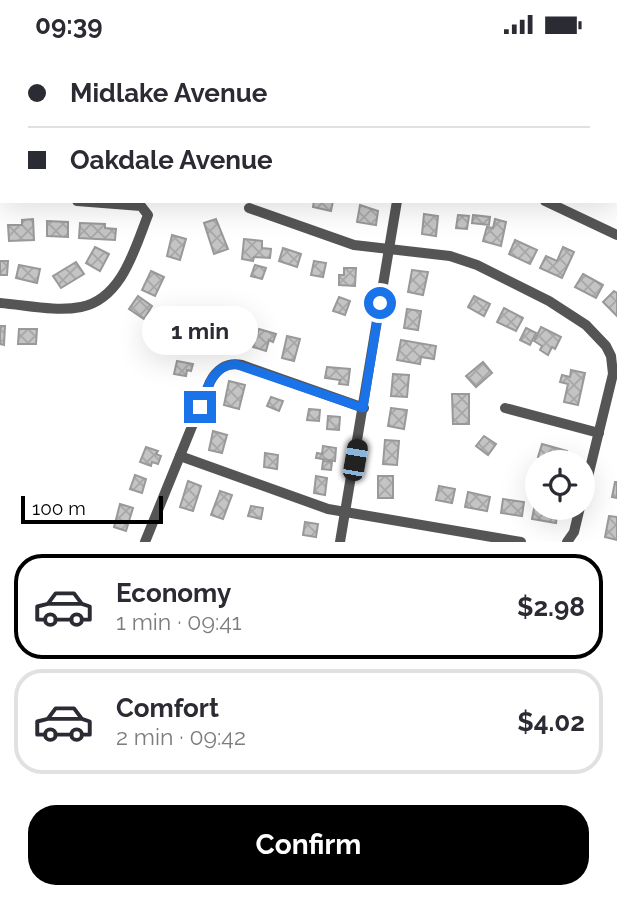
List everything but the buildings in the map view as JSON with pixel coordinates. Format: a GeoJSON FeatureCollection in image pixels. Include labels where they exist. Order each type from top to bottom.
{"type":"FeatureCollection","features":[{"type":"Feature","properties":{"kind":"street"},"geometry":{"type":"LineString","coordinates":[[0,303],[83,307],[96,302],[110,291],[126,269],[148,215],[141,206],[103,203]]}},
{"type":"Feature","properties":{"kind":"street"},"geometry":{"type":"LineString","coordinates":[[340,542],[397,203]]}},
{"type":"Feature","properties":{"kind":"street"},"geometry":{"type":"LineString","coordinates":[[549,203],[617,235]]}},
{"type":"Feature","properties":{"kind":"street"},"geometry":{"type":"LineString","coordinates":[[249,208],[330,238],[369,248],[462,259],[549,302],[586,325],[602,340],[612,363],[612,386],[594,450]]}},
{"type":"Feature","properties":{"kind":"street"},"geometry":{"type":"LineString","coordinates":[[145,542],[210,382],[220,368],[226,365],[242,365],[363,408]]}},
{"type":"Feature","properties":{"kind":"street"},"geometry":{"type":"LineString","coordinates":[[505,408],[598,433]]}},
{"type":"Feature","properties":{"kind":"street"},"geometry":{"type":"LineString","coordinates":[[180,456],[328,509],[522,542]]}},
{"type":"Feature","properties":{"kind":"street"},"geometry":{"type":"LineString","coordinates":[[567,542],[574,532],[577,520]]}},
{"type":"Feature","properties":{"kind":"route"},"geometry":{"type":"LineString","coordinates":[[200,407],[215,373],[226,365],[235,364],[363,408],[380,303]]}}]}
